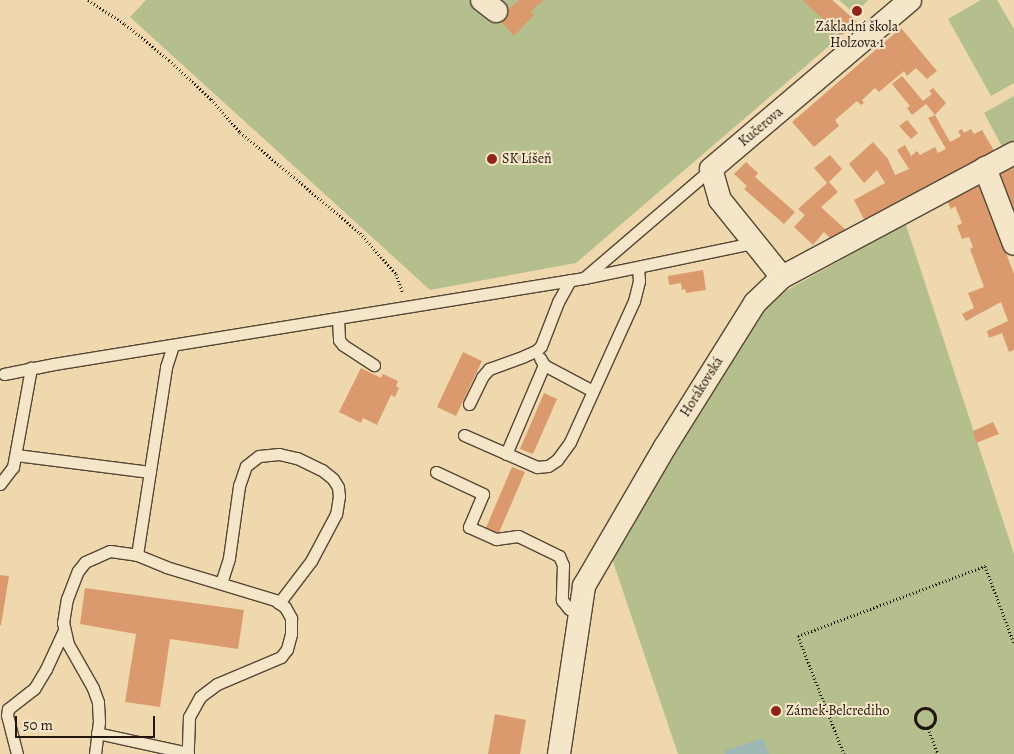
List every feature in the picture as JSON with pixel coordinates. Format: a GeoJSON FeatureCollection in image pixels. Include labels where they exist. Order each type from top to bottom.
{"type":"FeatureCollection","features":[{"type":"Feature","properties":{"kind":"street","name":"Kučerova"},"geometry":{"type":"LineString","coordinates":[[711,168],[910,0]]}},
{"type":"Feature","properties":{"kind":"street","name":"Horákovská"},"geometry":{"type":"LineString","coordinates":[[559,754],[584,586],[665,447],[755,303],[782,277],[1014,152]]}},
{"type":"Feature","properties":{"kind":"street"},"geometry":{"type":"LineString","coordinates":[[711,168],[720,200],[782,277]]}},
{"type":"Feature","properties":{"kind":"street"},"geometry":{"type":"LineString","coordinates":[[985,168],[1014,244]]}},
{"type":"Feature","properties":{"kind":"lane"},"geometry":{"type":"LineString","coordinates":[[584,278],[711,168]]}},
{"type":"Feature","properties":{"kind":"lane"},"geometry":{"type":"LineString","coordinates":[[4,374],[31,368],[584,278],[753,243]]}},
{"type":"Feature","properties":{"kind":"lane"},"geometry":{"type":"LineString","coordinates":[[464,435],[537,467],[548,466],[557,460],[570,442],[634,301],[639,281],[638,267]]}},
{"type":"Feature","properties":{"kind":"lane"},"geometry":{"type":"LineString","coordinates":[[469,404],[482,377],[489,369],[536,351],[541,346],[558,302],[570,280]]}},
{"type":"Feature","properties":{"kind":"lane"},"geometry":{"type":"LineString","coordinates":[[338,319],[340,340],[343,345],[374,365]]}},
{"type":"Feature","properties":{"kind":"lane"},"geometry":{"type":"LineString","coordinates":[[138,555],[166,367],[173,345]]}},
{"type":"Feature","properties":{"kind":"lane"},"geometry":{"type":"LineString","coordinates":[[536,351],[544,365],[594,391]]}},
{"type":"Feature","properties":{"kind":"lane"},"geometry":{"type":"LineString","coordinates":[[506,454],[544,365]]}},
{"type":"Feature","properties":{"kind":"lane"},"geometry":{"type":"LineString","coordinates":[[0,484],[14,466],[31,368]]}},
{"type":"Feature","properties":{"kind":"lane"},"geometry":{"type":"LineString","coordinates":[[221,583],[229,558],[239,486],[246,466],[259,456],[279,454],[297,458],[322,470],[332,479],[338,487],[339,496],[336,514],[311,561],[278,603]]}},
{"type":"Feature","properties":{"kind":"lane"},"geometry":{"type":"LineString","coordinates":[[16,455],[150,472]]}},
{"type":"Feature","properties":{"kind":"lane"},"geometry":{"type":"LineString","coordinates":[[436,472],[483,494],[469,526],[496,539],[518,536],[559,556],[563,565],[562,600],[570,609],[580,612]]}},
{"type":"Feature","properties":{"kind":"lane"},"geometry":{"type":"LineString","coordinates":[[17,754],[7,715],[8,709],[34,689],[46,669],[64,630],[67,599],[78,571],[84,562],[110,551],[138,555],[166,567],[221,583],[285,607],[291,618],[291,634],[287,649],[281,657],[217,684],[200,697],[189,717],[188,754],[97,733]]}},
{"type":"Feature","properties":{"kind":"lane"},"geometry":{"type":"LineString","coordinates":[[64,630],[68,644],[95,695],[98,712],[94,754]]}},
{"type":"Feature","properties":{"kind":"path"},"geometry":{"type":"LineString","coordinates":[[88,0],[125,24],[169,60],[211,99],[240,132],[360,233],[396,274],[409,308]]}},
{"type":"Feature","properties":{"kind":"path"},"geometry":{"type":"LineString","coordinates":[[844,754],[798,636],[985,566],[1014,643]]}},
{"type":"Feature","properties":{"kind":"path"},"geometry":{"type":"LineString","coordinates":[[925,708],[929,708],[935,718],[928,728],[919,726],[915,721],[915,714],[925,708]]}},
{"type":"Feature","properties":{"kind":"path"},"geometry":{"type":"LineString","coordinates":[[928,728],[938,754]]}},
{"type":"Feature","properties":{"kind":"green space","name":"SK Líšeň"},"geometry":{"type":"Polygon","coordinates":[[[146,0],[491,0],[498,6],[503,0],[832,0],[857,22],[576,263],[430,290],[130,17],[146,0]]]}},
{"type":"Feature","properties":{"kind":"green space"},"geometry":{"type":"Polygon","coordinates":[[[839,0],[868,0],[855,14],[839,0]]]}},
{"type":"Feature","properties":{"kind":"green space"},"geometry":{"type":"Polygon","coordinates":[[[981,0],[997,0],[1014,29],[1014,83],[991,96],[948,19],[981,0]]]}},
{"type":"Feature","properties":{"kind":"green space"},"geometry":{"type":"Polygon","coordinates":[[[1014,96],[1014,145],[1004,150],[984,113],[1014,96]]]}},
{"type":"Feature","properties":{"kind":"green space"},"geometry":{"type":"Polygon","coordinates":[[[904,219],[1014,554],[1014,754],[678,754],[610,553],[691,416],[773,298],[889,233],[899,221],[904,219]]]}},
{"type":"Feature","properties":{"kind":"water"},"geometry":{"type":"Polygon","coordinates":[[[763,738],[769,754],[725,754],[724,751],[763,738]]]}},
{"type":"Feature","properties":{"kind":"building"},"geometry":{"type":"Polygon","coordinates":[[[519,0],[544,0],[531,11],[534,15],[514,36],[498,18],[519,0]]]}},
{"type":"Feature","properties":{"kind":"building"},"geometry":{"type":"Polygon","coordinates":[[[802,0],[832,0],[857,22],[841,35],[802,0]]]}},
{"type":"Feature","properties":{"kind":"building"},"geometry":{"type":"Polygon","coordinates":[[[901,28],[937,71],[927,79],[916,68],[907,76],[904,71],[879,92],[875,88],[862,100],[864,103],[861,105],[857,101],[835,120],[839,126],[814,147],[792,122],[901,28]]]}},
{"type":"Feature","properties":{"kind":"building"},"geometry":{"type":"Polygon","coordinates":[[[902,76],[923,101],[932,94],[929,91],[933,88],[946,103],[935,115],[926,104],[912,115],[907,108],[910,106],[892,84],[902,76]]]}},
{"type":"Feature","properties":{"kind":"building"},"geometry":{"type":"Polygon","coordinates":[[[935,115],[950,142],[961,136],[958,131],[962,129],[964,133],[971,129],[974,134],[982,130],[996,154],[865,221],[854,200],[885,183],[877,170],[864,183],[849,164],[873,142],[888,159],[895,175],[909,169],[897,150],[905,145],[911,156],[917,151],[920,155],[935,147],[938,153],[946,149],[928,118],[935,115]]]}},
{"type":"Feature","properties":{"kind":"building"},"geometry":{"type":"Polygon","coordinates":[[[907,120],[918,133],[911,139],[899,126],[907,120]]]}},
{"type":"Feature","properties":{"kind":"building"},"geometry":{"type":"Polygon","coordinates":[[[830,155],[842,169],[829,182],[838,192],[821,207],[847,231],[832,240],[824,232],[813,245],[794,227],[805,215],[798,209],[827,183],[814,168],[830,155]]]}},
{"type":"Feature","properties":{"kind":"building"},"geometry":{"type":"Polygon","coordinates":[[[746,162],[758,173],[755,177],[795,212],[784,224],[744,189],[747,186],[734,174],[746,162]]]}},
{"type":"Feature","properties":{"kind":"building"},"geometry":{"type":"Polygon","coordinates":[[[1014,163],[1014,219],[996,173],[1014,163]]]}},
{"type":"Feature","properties":{"kind":"building"},"geometry":{"type":"Polygon","coordinates":[[[979,182],[1014,274],[1014,350],[1009,352],[1002,333],[989,338],[987,331],[1008,321],[1001,302],[966,321],[962,314],[974,308],[968,293],[984,287],[970,249],[973,247],[969,237],[962,239],[957,226],[962,223],[955,206],[951,209],[946,199],[979,182]]]}},
{"type":"Feature","properties":{"kind":"building"},"geometry":{"type":"Polygon","coordinates":[[[703,270],[706,290],[686,293],[685,289],[682,290],[681,283],[669,285],[668,276],[703,270]]]}},
{"type":"Feature","properties":{"kind":"building"},"geometry":{"type":"Polygon","coordinates":[[[463,352],[482,361],[456,416],[437,407],[463,352]]]}},
{"type":"Feature","properties":{"kind":"building"},"geometry":{"type":"Polygon","coordinates":[[[361,368],[381,378],[383,374],[398,381],[396,386],[399,388],[395,397],[391,395],[377,425],[363,418],[361,423],[339,412],[361,368]]]}},
{"type":"Feature","properties":{"kind":"building"},"geometry":{"type":"Polygon","coordinates":[[[544,393],[557,399],[533,454],[520,449],[544,393]]]}},
{"type":"Feature","properties":{"kind":"building"},"geometry":{"type":"Polygon","coordinates":[[[993,422],[999,434],[976,443],[973,431],[993,422]]]}},
{"type":"Feature","properties":{"kind":"building"},"geometry":{"type":"Polygon","coordinates":[[[512,467],[525,472],[498,535],[485,530],[512,467]]]}},
{"type":"Feature","properties":{"kind":"building"},"geometry":{"type":"Polygon","coordinates":[[[0,575],[9,576],[1,625],[0,625],[0,575]]]}},
{"type":"Feature","properties":{"kind":"building"},"geometry":{"type":"Polygon","coordinates":[[[85,588],[244,610],[238,649],[170,639],[160,707],[125,702],[136,634],[80,624],[85,588]]]}},
{"type":"Feature","properties":{"kind":"building"},"geometry":{"type":"Polygon","coordinates":[[[495,714],[526,720],[520,754],[488,754],[495,714]]]}},
{"type":"Feature","properties":{"kind":"place","name":"Základní škola Holzova 1"},"geometry":{"type":"Point","coordinates":[857,11]}},
{"type":"Feature","properties":{"kind":"place","name":"SK Líšeň"},"geometry":{"type":"Point","coordinates":[492,159]}},
{"type":"Feature","properties":{"kind":"place","name":"Zámek Belcrediho"},"geometry":{"type":"Point","coordinates":[776,711]}}]}
